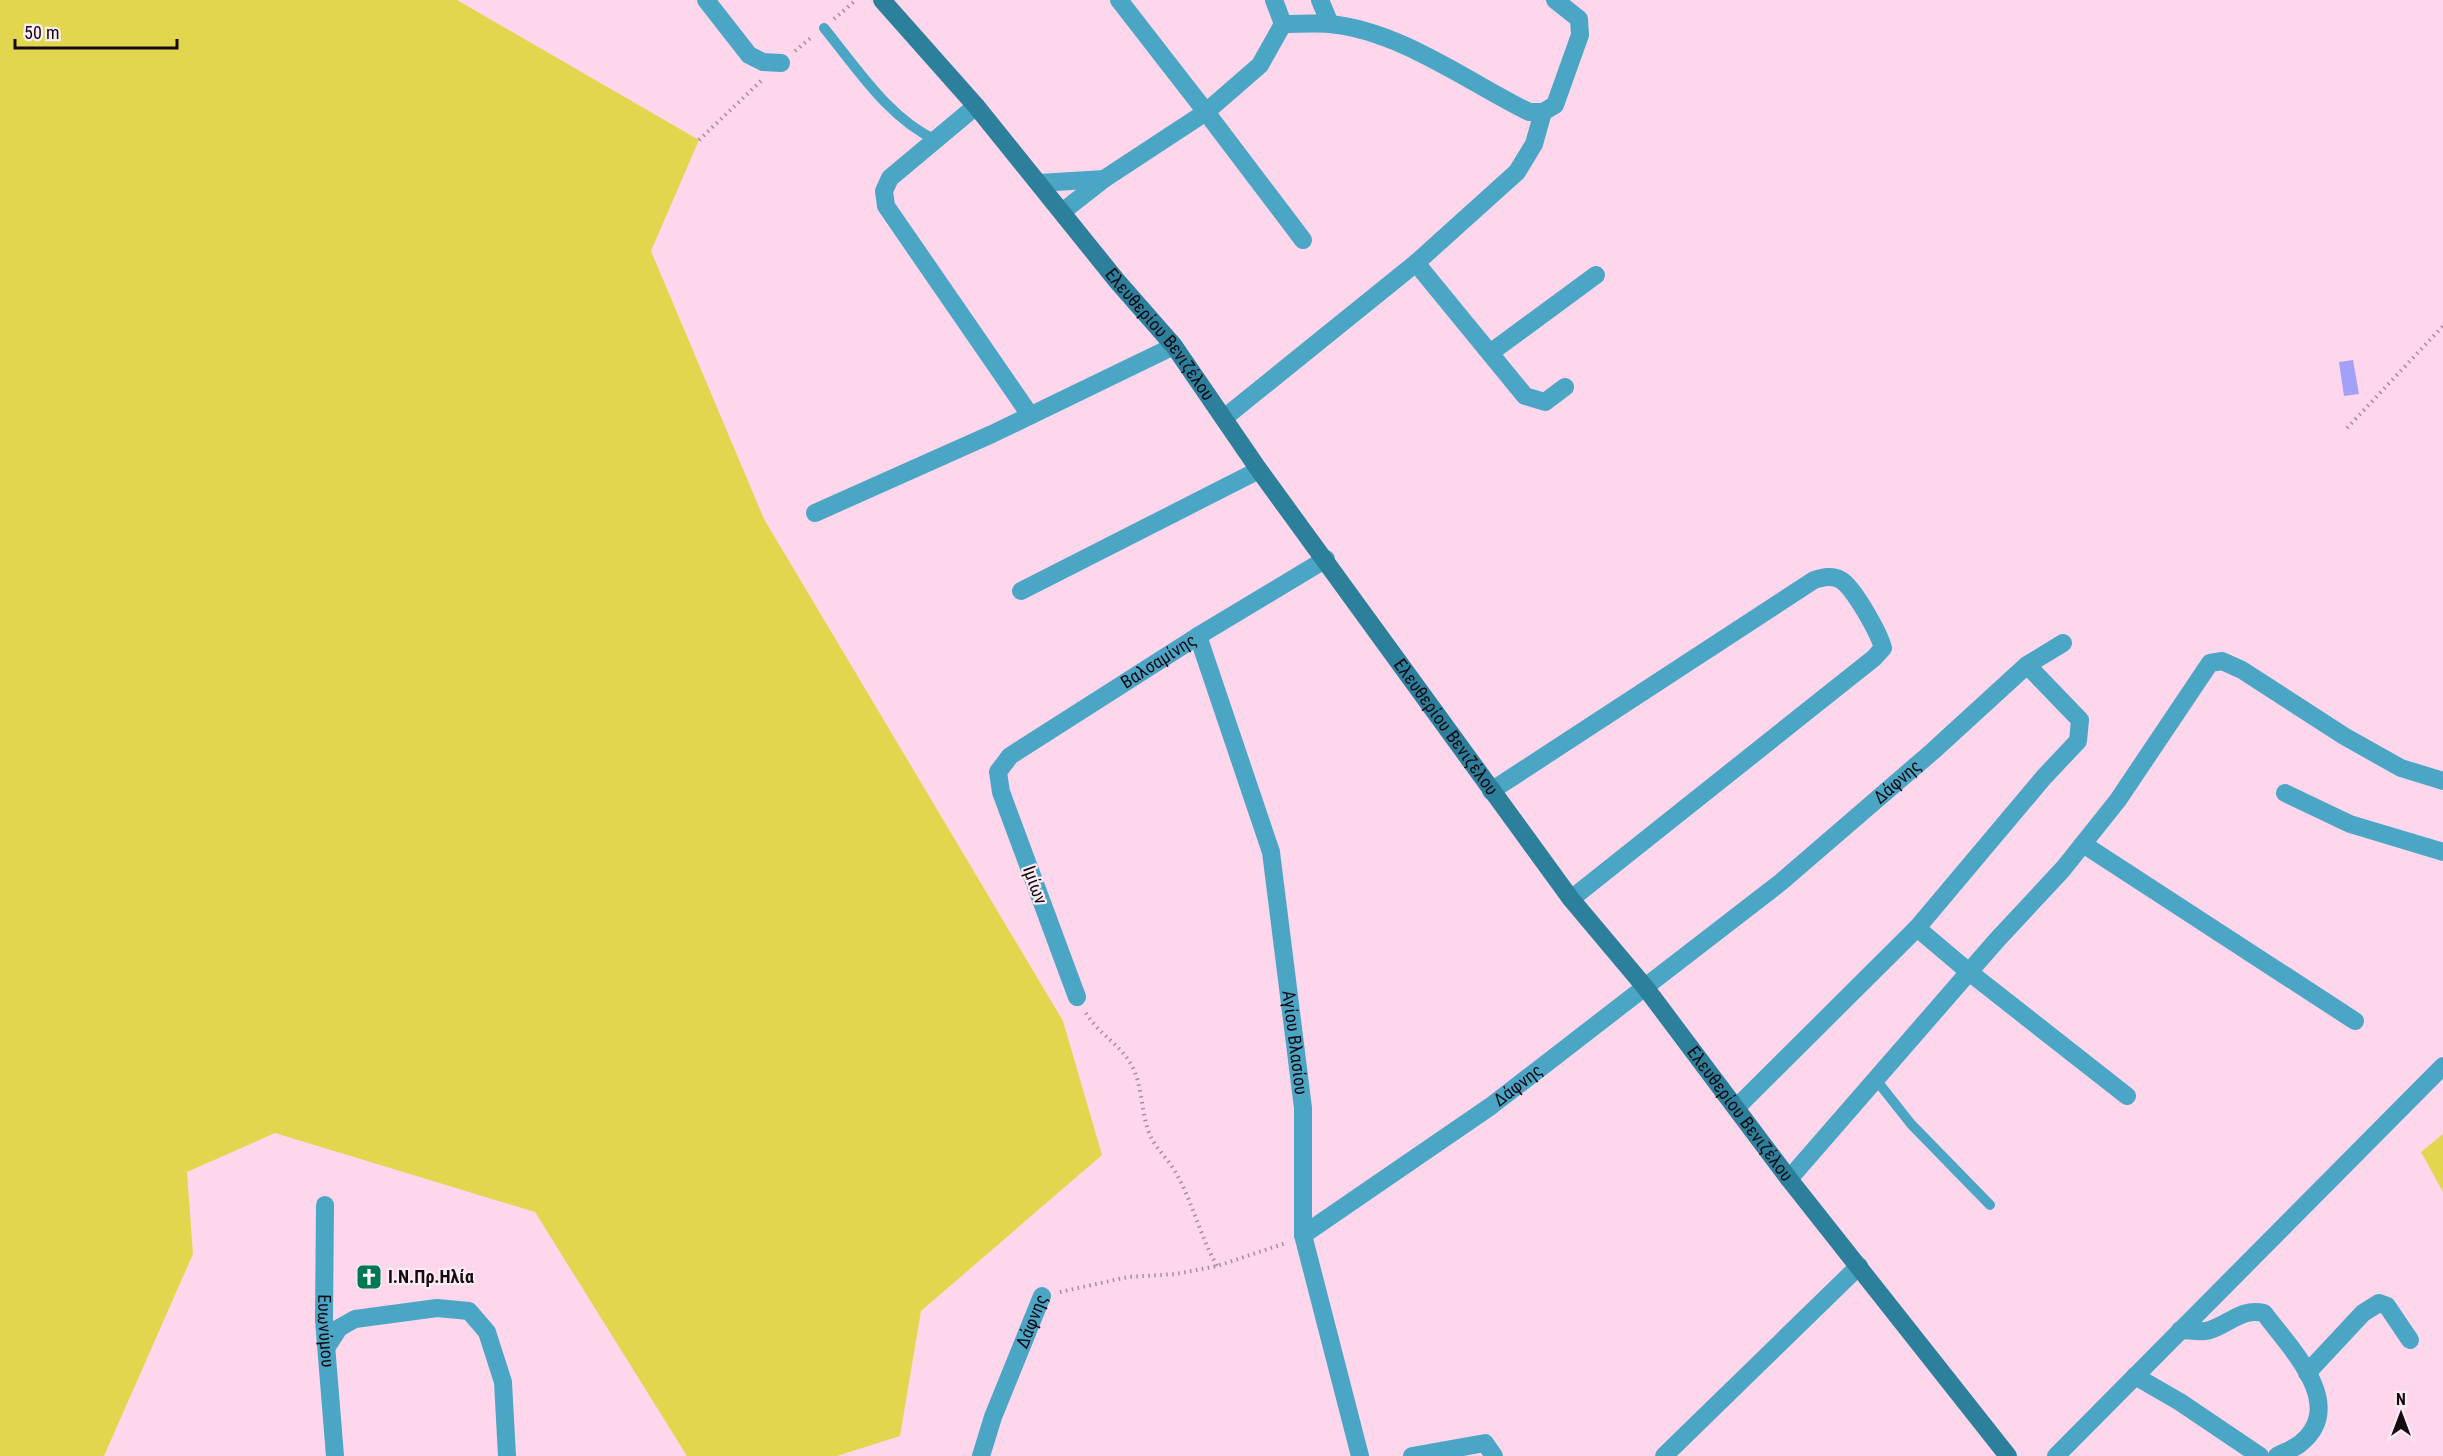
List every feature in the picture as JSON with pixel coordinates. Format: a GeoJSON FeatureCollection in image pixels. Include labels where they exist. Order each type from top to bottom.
{"type":"FeatureCollection","features":[{"type":"Feature","properties":{"kind":"street"},"geometry":{"type":"LineString","coordinates":[[706,0],[749,55],[763,62],[781,63]]}},
{"type":"Feature","properties":{"kind":"street","name":"Ελευθερίου Βενιζέλου"},"geometry":{"type":"LineString","coordinates":[[882,0],[976,106],[1117,281],[1174,346],[1259,470],[1571,899],[1645,987],[1789,1179],[2008,1456]]}},
{"type":"Feature","properties":{"kind":"street"},"geometry":{"type":"LineString","coordinates":[[1119,0],[1303,240]]}},
{"type":"Feature","properties":{"kind":"street"},"geometry":{"type":"LineString","coordinates":[[1062,212],[1104,178],[1206,112],[1260,65],[1283,24],[1274,0]]}},
{"type":"Feature","properties":{"kind":"street"},"geometry":{"type":"LineString","coordinates":[[1320,0],[1330,24]]}},
{"type":"Feature","properties":{"kind":"street"},"geometry":{"type":"LineString","coordinates":[[1283,24],[1330,24],[1368,32],[1419,53],[1529,112],[1543,112],[1555,105],[1580,35],[1580,19],[1555,0]]}},
{"type":"Feature","properties":{"kind":"street"},"geometry":{"type":"LineString","coordinates":[[976,106],[890,178],[884,191],[886,206],[1030,415]]}},
{"type":"Feature","properties":{"kind":"street"},"geometry":{"type":"LineString","coordinates":[[1224,418],[1416,263],[1517,172],[1534,144],[1543,112]]}},
{"type":"Feature","properties":{"kind":"street"},"geometry":{"type":"LineString","coordinates":[[1039,183],[1104,178]]}},
{"type":"Feature","properties":{"kind":"street"},"geometry":{"type":"LineString","coordinates":[[1416,263],[1525,396],[1545,402],[1565,387]]}},
{"type":"Feature","properties":{"kind":"street"},"geometry":{"type":"LineString","coordinates":[[1490,353],[1596,275]]}},
{"type":"Feature","properties":{"kind":"street"},"geometry":{"type":"LineString","coordinates":[[815,513],[879,487],[1174,346]]}},
{"type":"Feature","properties":{"kind":"street"},"geometry":{"type":"LineString","coordinates":[[1021,591],[1259,470]]}},
{"type":"Feature","properties":{"kind":"street","name":"Βαλσαμίνης"},"geometry":{"type":"LineString","coordinates":[[998,771],[1010,756],[1198,636],[1326,560]]}},
{"type":"Feature","properties":{"kind":"street"},"geometry":{"type":"LineString","coordinates":[[1491,791],[1814,580],[1830,576],[1843,581],[1878,631],[1882,648],[1874,658],[1571,899]]}},
{"type":"Feature","properties":{"kind":"street","name":"Αγίου Βλασίου"},"geometry":{"type":"LineString","coordinates":[[1198,636],[1271,852],[1303,1108],[1303,1235],[1360,1456]]}},
{"type":"Feature","properties":{"kind":"street","name":"Δάφνης"},"geometry":{"type":"LineString","coordinates":[[1303,1235],[1491,1106],[1781,882],[1933,751],[2027,665],[2062,643]]}},
{"type":"Feature","properties":{"kind":"street"},"geometry":{"type":"LineString","coordinates":[[1789,1179],[2083,844],[2118,800],[2210,663],[2222,661],[2242,670],[2344,736],[2401,768],[2443,781]]}},
{"type":"Feature","properties":{"kind":"street"},"geometry":{"type":"LineString","coordinates":[[1736,1108],[1917,928],[2044,777],[2078,741],[2080,720],[2027,665]]}},
{"type":"Feature","properties":{"kind":"street","name":"Ιμίων"},"geometry":{"type":"LineString","coordinates":[[998,771],[1001,792],[1077,997]]}},
{"type":"Feature","properties":{"kind":"street"},"geometry":{"type":"LineString","coordinates":[[2285,793],[2350,824],[2443,852]]}},
{"type":"Feature","properties":{"kind":"street"},"geometry":{"type":"LineString","coordinates":[[2083,844],[2355,1021]]}},
{"type":"Feature","properties":{"kind":"street"},"geometry":{"type":"LineString","coordinates":[[1917,928],[1969,972],[2127,1096]]}},
{"type":"Feature","properties":{"kind":"street"},"geometry":{"type":"LineString","coordinates":[[2056,1456],[2443,1065]]}},
{"type":"Feature","properties":{"kind":"street","name":"Ευωνύμου"},"geometry":{"type":"LineString","coordinates":[[325,1205],[324,1320],[328,1345],[335,1456]]}},
{"type":"Feature","properties":{"kind":"street"},"geometry":{"type":"LineString","coordinates":[[1664,1456],[1859,1266]]}},
{"type":"Feature","properties":{"kind":"street","name":"Δάφνης"},"geometry":{"type":"LineString","coordinates":[[981,1456],[993,1417],[1042,1296]]}},
{"type":"Feature","properties":{"kind":"street"},"geometry":{"type":"LineString","coordinates":[[2307,1373],[2363,1313],[2379,1303],[2387,1306],[2410,1340]]}},
{"type":"Feature","properties":{"kind":"street"},"geometry":{"type":"LineString","coordinates":[[328,1345],[339,1328],[356,1319],[437,1308],[469,1311],[487,1332],[503,1382],[507,1456]]}},
{"type":"Feature","properties":{"kind":"street"},"geometry":{"type":"LineString","coordinates":[[2180,1330],[2209,1331],[2235,1315],[2252,1310],[2265,1313],[2314,1383],[2320,1403],[2315,1427],[2301,1443],[2277,1456]]}},
{"type":"Feature","properties":{"kind":"street"},"geometry":{"type":"LineString","coordinates":[[2135,1376],[2180,1402],[2260,1456]]}},
{"type":"Feature","properties":{"kind":"street"},"geometry":{"type":"LineString","coordinates":[[1412,1456],[1485,1443],[1494,1456]]}},
{"type":"Feature","properties":{"kind":"lane"},"geometry":{"type":"LineString","coordinates":[[824,28],[875,90],[920,133],[936,140]]}},
{"type":"Feature","properties":{"kind":"lane"},"geometry":{"type":"LineString","coordinates":[[1876,1081],[1911,1124],[1990,1204]]}},
{"type":"Feature","properties":{"kind":"path"},"geometry":{"type":"LineString","coordinates":[[2347,428],[2443,326]]}},
{"type":"Feature","properties":{"kind":"path"},"geometry":{"type":"LineString","coordinates":[[1077,997],[1094,1027],[1120,1047],[1134,1069],[1150,1136],[1176,1172],[1190,1202],[1202,1238],[1216,1266]]}},
{"type":"Feature","properties":{"kind":"path","name":"Δάφνης"},"geometry":{"type":"LineString","coordinates":[[1042,1296],[1128,1277],[1176,1274],[1216,1266],[1270,1250],[1303,1235]]}},
{"type":"Feature","properties":{"kind":"shaded area"},"geometry":{"type":"Polygon","coordinates":[[[0,0],[457,0],[699,140],[651,251],[764,519],[1063,1021],[1102,1155],[921,1311],[900,1436],[837,1456],[687,1456],[535,1212],[275,1133],[187,1172],[193,1254],[104,1456],[0,1456],[0,0]]]}},
{"type":"Feature","properties":{"kind":"shaded area"},"geometry":{"type":"Polygon","coordinates":[[[2353,360],[2359,394],[2344,396],[2339,362],[2353,360]]]}},
{"type":"Feature","properties":{"kind":"shaded area"},"geometry":{"type":"Polygon","coordinates":[[[2443,1134],[2443,1192],[2421,1152],[2443,1134]]]}},
{"type":"Feature","properties":{"kind":"place","name":"Ι.Ν.Πρ.Ηλία"},"geometry":{"type":"Point","coordinates":[369,1277]}}]}
